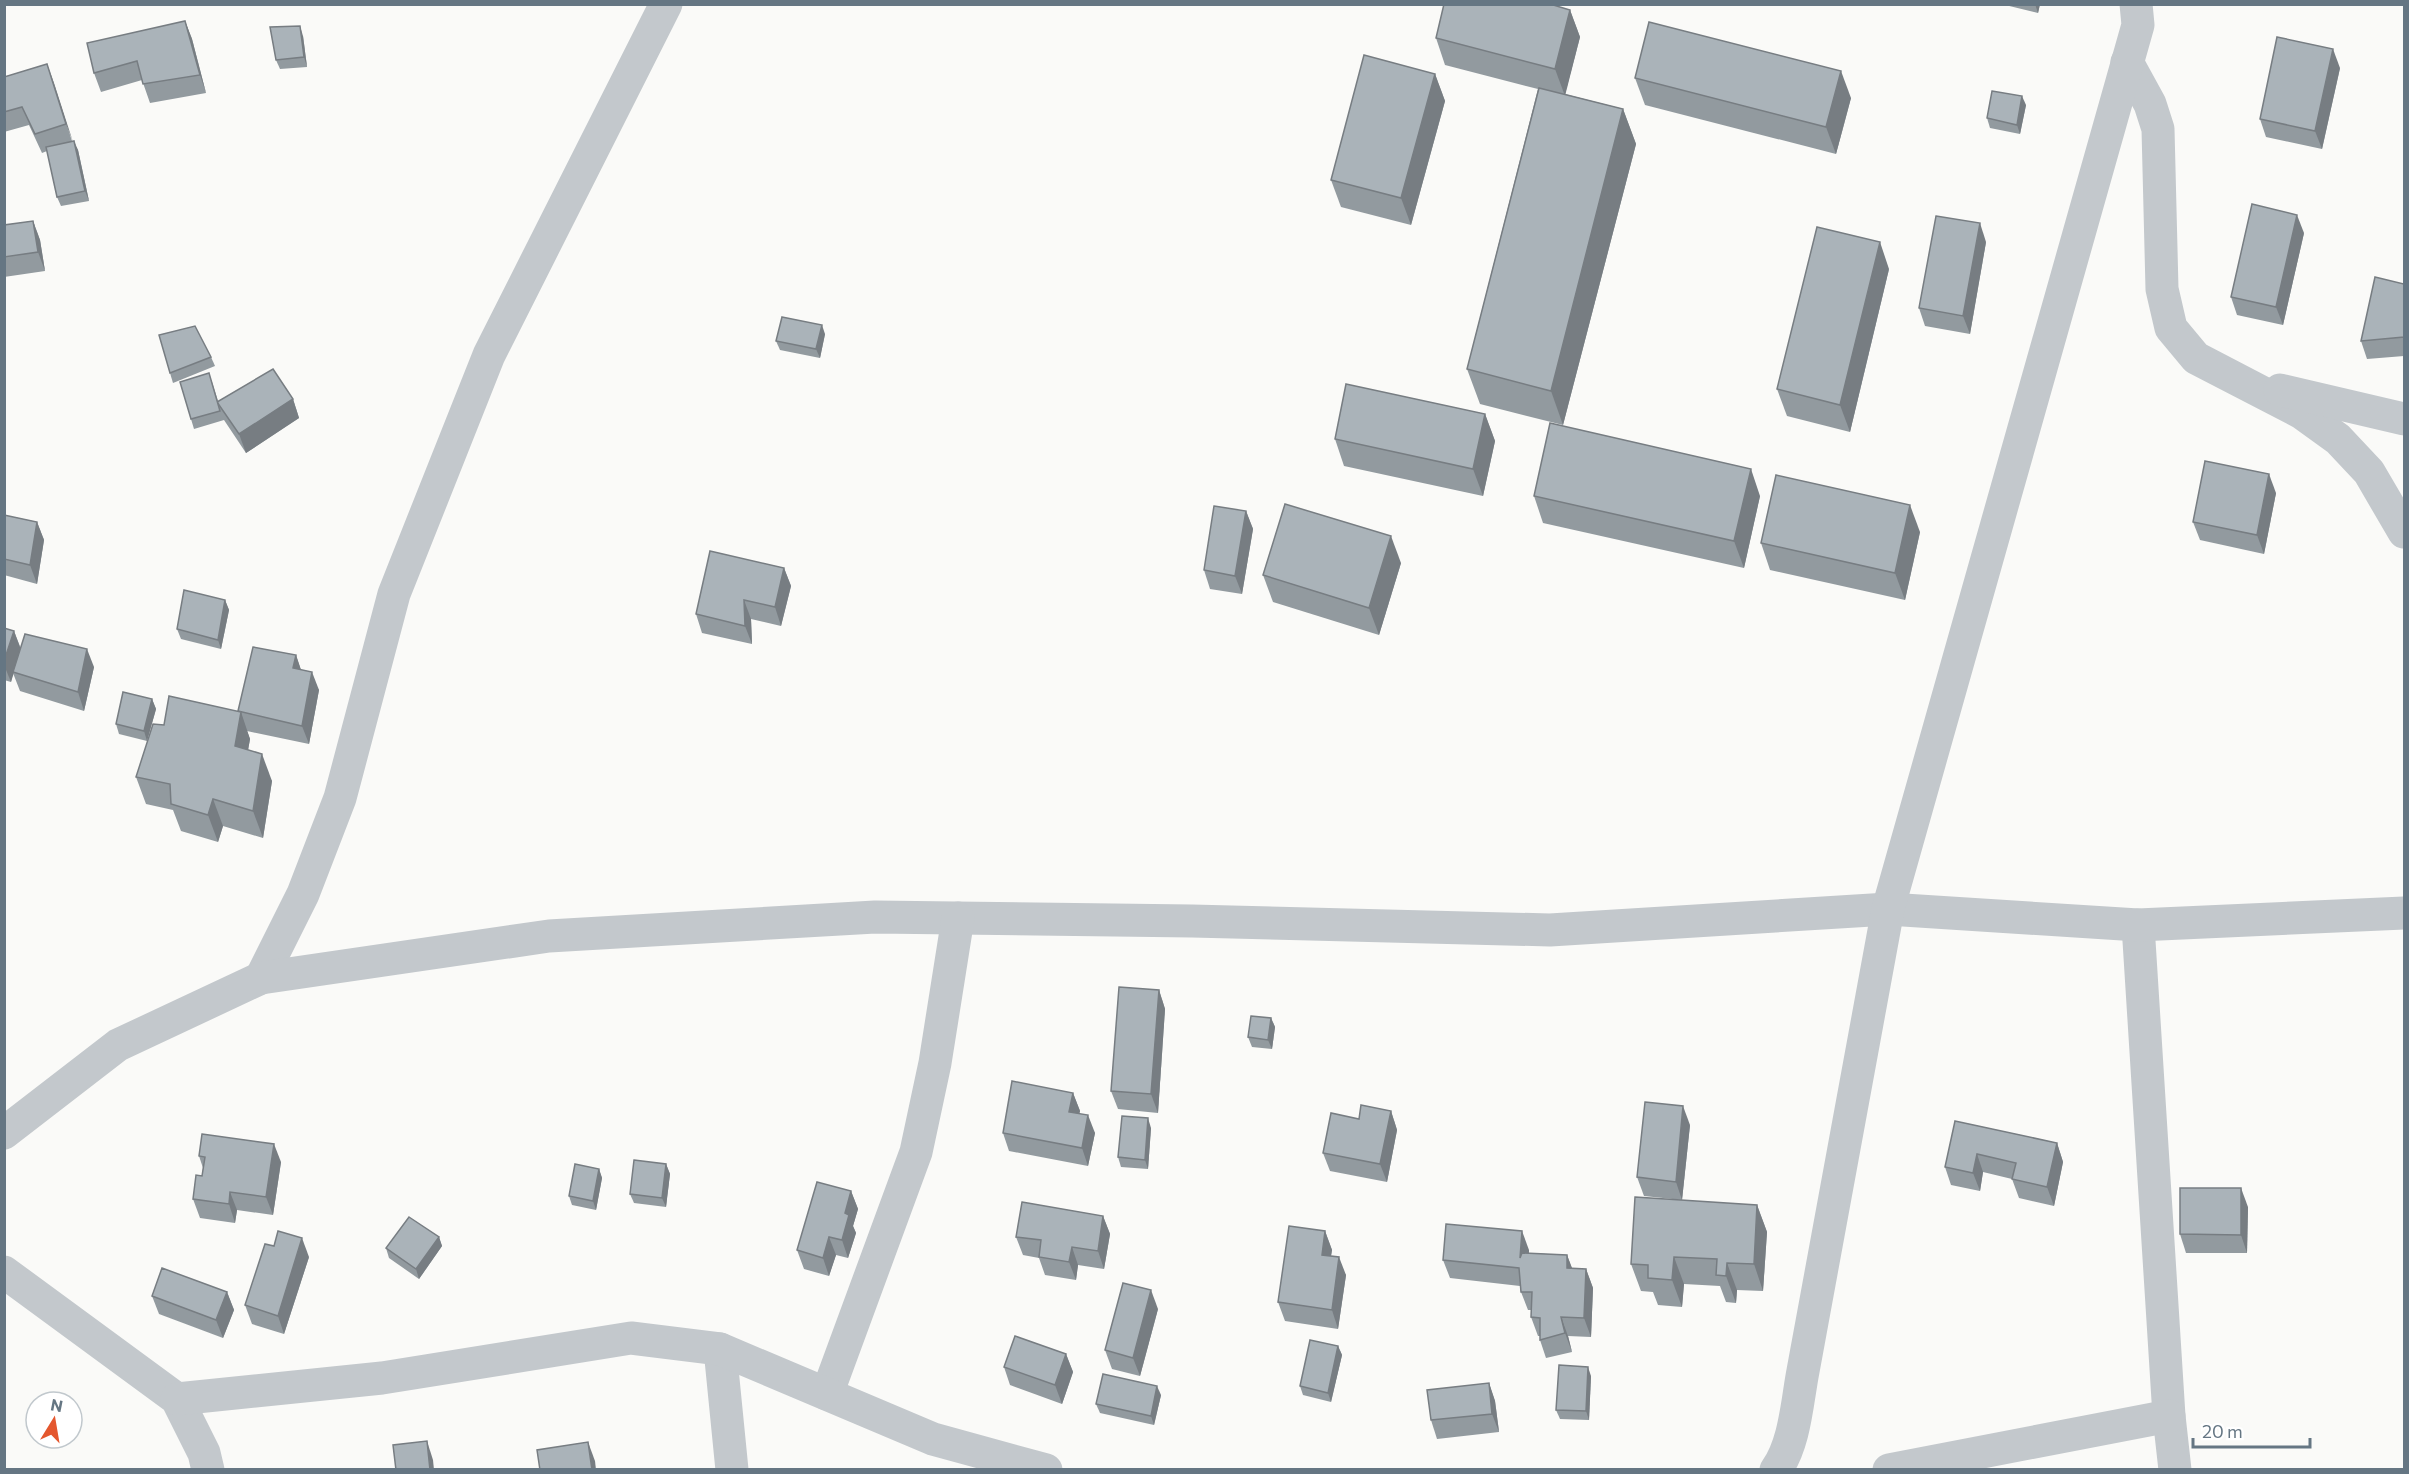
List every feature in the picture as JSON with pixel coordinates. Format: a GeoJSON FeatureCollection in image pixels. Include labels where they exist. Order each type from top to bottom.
{"type":"FeatureCollection","features":[{"type":"Feature","properties":{"kind":"street"},"geometry":{"type":"LineString","coordinates":[[261,978],[303,894],[340,798],[394,594],[489,355],[666,4]]}},
{"type":"Feature","properties":{"kind":"street"},"geometry":{"type":"LineString","coordinates":[[1776,1470],[1783,1460],[1789,1438],[1803,1371],[1888,909],[2141,11]]}},
{"type":"Feature","properties":{"kind":"street"},"geometry":{"type":"LineString","coordinates":[[2127,62],[2150,104],[2158,129],[2162,289],[2171,328],[2196,358],[2302,413],[2338,439],[2369,471],[2404,532]]}},
{"type":"Feature","properties":{"kind":"street"},"geometry":{"type":"LineString","coordinates":[[2240,381],[2404,418]]}},
{"type":"Feature","properties":{"kind":"street"},"geometry":{"type":"LineString","coordinates":[[4,1132],[118,1045],[261,978],[549,936],[876,917],[1192,921],[1550,930],[1888,909],[2138,925],[2404,913]]}},
{"type":"Feature","properties":{"kind":"street"},"geometry":{"type":"LineString","coordinates":[[827,1394],[916,1152],[935,1063],[958,918]]}},
{"type":"Feature","properties":{"kind":"street"},"geometry":{"type":"LineString","coordinates":[[2138,925],[2169,1416],[2175,1470]]}},
{"type":"Feature","properties":{"kind":"street"},"geometry":{"type":"LineString","coordinates":[[4,1272],[177,1399],[204,1453],[208,1470]]}},
{"type":"Feature","properties":{"kind":"street"},"geometry":{"type":"LineString","coordinates":[[177,1399],[382,1378],[631,1338],[720,1349],[933,1439],[1046,1470]]}},
{"type":"Feature","properties":{"kind":"street"},"geometry":{"type":"LineString","coordinates":[[720,1349],[732,1470]]}},
{"type":"Feature","properties":{"kind":"street"},"geometry":{"type":"LineString","coordinates":[[1889,1470],[2169,1416]]}},
{"type":"Feature","properties":{"kind":"building"},"geometry":{"type":"Polygon","coordinates":[[[1444,4],[1550,4],[1570,10],[1555,69],[1436,38],[1444,4]]]}},
{"type":"Feature","properties":{"kind":"building"},"geometry":{"type":"Polygon","coordinates":[[[185,21],[200,75],[143,84],[137,61],[94,73],[87,43],[185,21]]]}},
{"type":"Feature","properties":{"kind":"building"},"geometry":{"type":"Polygon","coordinates":[[[1649,22],[1841,71],[1826,127],[1635,78],[1649,22]]]}},
{"type":"Feature","properties":{"kind":"building"},"geometry":{"type":"Polygon","coordinates":[[[300,26],[304,57],[276,60],[270,27],[300,26]]]}},
{"type":"Feature","properties":{"kind":"building"},"geometry":{"type":"Polygon","coordinates":[[[2277,37],[2333,49],[2315,131],[2260,119],[2277,37]]]}},
{"type":"Feature","properties":{"kind":"building"},"geometry":{"type":"Polygon","coordinates":[[[1364,55],[1435,74],[1401,198],[1331,180],[1364,55]]]}},
{"type":"Feature","properties":{"kind":"building"},"geometry":{"type":"Polygon","coordinates":[[[47,64],[66,124],[35,134],[22,107],[4,112],[4,77],[47,64]]]}},
{"type":"Feature","properties":{"kind":"building"},"geometry":{"type":"Polygon","coordinates":[[[1539,88],[1623,109],[1551,391],[1467,369],[1539,88]]]}},
{"type":"Feature","properties":{"kind":"building"},"geometry":{"type":"Polygon","coordinates":[[[1992,91],[2022,96],[2017,125],[1987,118],[1992,91]]]}},
{"type":"Feature","properties":{"kind":"building"},"geometry":{"type":"Polygon","coordinates":[[[74,141],[85,191],[57,197],[46,147],[74,141]]]}},
{"type":"Feature","properties":{"kind":"building"},"geometry":{"type":"Polygon","coordinates":[[[2252,204],[2297,215],[2276,307],[2231,297],[2252,204]]]}},
{"type":"Feature","properties":{"kind":"building"},"geometry":{"type":"Polygon","coordinates":[[[1936,216],[1980,223],[1963,316],[1919,308],[1936,216]]]}},
{"type":"Feature","properties":{"kind":"building"},"geometry":{"type":"Polygon","coordinates":[[[33,221],[38,252],[4,257],[4,225],[33,221]]]}},
{"type":"Feature","properties":{"kind":"building"},"geometry":{"type":"Polygon","coordinates":[[[1817,227],[1880,242],[1840,405],[1777,389],[1817,227]]]}},
{"type":"Feature","properties":{"kind":"building"},"geometry":{"type":"Polygon","coordinates":[[[2375,277],[2404,284],[2404,337],[2361,341],[2375,277]]]}},
{"type":"Feature","properties":{"kind":"building"},"geometry":{"type":"Polygon","coordinates":[[[782,317],[822,325],[816,349],[776,341],[782,317]]]}},
{"type":"Feature","properties":{"kind":"building"},"geometry":{"type":"Polygon","coordinates":[[[195,326],[211,357],[170,373],[159,335],[195,326]]]}},
{"type":"Feature","properties":{"kind":"building"},"geometry":{"type":"Polygon","coordinates":[[[273,369],[293,399],[239,434],[217,402],[273,369]]]}},
{"type":"Feature","properties":{"kind":"building"},"geometry":{"type":"Polygon","coordinates":[[[209,373],[220,411],[191,419],[180,382],[209,373]]]}},
{"type":"Feature","properties":{"kind":"building"},"geometry":{"type":"Polygon","coordinates":[[[1346,384],[1485,414],[1473,469],[1335,439],[1346,384]]]}},
{"type":"Feature","properties":{"kind":"building"},"geometry":{"type":"Polygon","coordinates":[[[1550,423],[1751,469],[1734,541],[1534,496],[1550,423]]]}},
{"type":"Feature","properties":{"kind":"building"},"geometry":{"type":"Polygon","coordinates":[[[2205,461],[2269,474],[2257,535],[2193,522],[2205,461]]]}},
{"type":"Feature","properties":{"kind":"building"},"geometry":{"type":"Polygon","coordinates":[[[1776,475],[1910,505],[1895,573],[1761,543],[1776,475]]]}},
{"type":"Feature","properties":{"kind":"building"},"geometry":{"type":"Polygon","coordinates":[[[1285,504],[1391,536],[1369,608],[1263,575],[1285,504]]]}},
{"type":"Feature","properties":{"kind":"building"},"geometry":{"type":"Polygon","coordinates":[[[1214,506],[1246,511],[1235,576],[1204,570],[1214,506]]]}},
{"type":"Feature","properties":{"kind":"building"},"geometry":{"type":"Polygon","coordinates":[[[4,515],[37,522],[30,565],[4,559],[4,515]]]}},
{"type":"Feature","properties":{"kind":"building"},"geometry":{"type":"Polygon","coordinates":[[[710,551],[784,568],[775,607],[744,600],[745,626],[696,614],[710,551]]]}},
{"type":"Feature","properties":{"kind":"building"},"geometry":{"type":"Polygon","coordinates":[[[184,590],[225,600],[218,640],[177,629],[184,590]]]}},
{"type":"Feature","properties":{"kind":"building"},"geometry":{"type":"Polygon","coordinates":[[[4,628],[14,631],[4,661],[4,628]]]}},
{"type":"Feature","properties":{"kind":"building"},"geometry":{"type":"Polygon","coordinates":[[[25,634],[87,649],[78,692],[13,672],[25,634]]]}},
{"type":"Feature","properties":{"kind":"building"},"geometry":{"type":"Polygon","coordinates":[[[253,647],[296,655],[293,668],[312,672],[302,726],[238,711],[253,647]]]}},
{"type":"Feature","properties":{"kind":"building"},"geometry":{"type":"Polygon","coordinates":[[[123,692],[152,699],[144,731],[116,724],[123,692]]]}},
{"type":"Feature","properties":{"kind":"building"},"geometry":{"type":"Polygon","coordinates":[[[169,696],[241,712],[235,746],[262,754],[253,811],[213,799],[208,815],[171,804],[170,784],[136,777],[153,724],[164,725],[169,696]]]}},
{"type":"Feature","properties":{"kind":"building"},"geometry":{"type":"Polygon","coordinates":[[[1119,987],[1159,990],[1151,1094],[1111,1091],[1119,987]]]}},
{"type":"Feature","properties":{"kind":"building"},"geometry":{"type":"Polygon","coordinates":[[[1251,1016],[1271,1018],[1268,1040],[1248,1037],[1251,1016]]]}},
{"type":"Feature","properties":{"kind":"building"},"geometry":{"type":"Polygon","coordinates":[[[1012,1081],[1073,1093],[1069,1112],[1088,1115],[1082,1148],[1003,1133],[1012,1081]]]}},
{"type":"Feature","properties":{"kind":"building"},"geometry":{"type":"Polygon","coordinates":[[[1645,1102],[1683,1106],[1676,1182],[1637,1177],[1645,1102]]]}},
{"type":"Feature","properties":{"kind":"building"},"geometry":{"type":"Polygon","coordinates":[[[1361,1105],[1391,1111],[1380,1164],[1323,1153],[1331,1113],[1359,1119],[1361,1105]]]}},
{"type":"Feature","properties":{"kind":"building"},"geometry":{"type":"Polygon","coordinates":[[[1122,1116],[1148,1118],[1145,1160],[1118,1157],[1122,1116]]]}},
{"type":"Feature","properties":{"kind":"building"},"geometry":{"type":"Polygon","coordinates":[[[1955,1121],[2057,1143],[2047,1187],[2012,1179],[2016,1163],[1977,1154],[1973,1173],[1945,1167],[1955,1121]]]}},
{"type":"Feature","properties":{"kind":"building"},"geometry":{"type":"Polygon","coordinates":[[[202,1134],[274,1144],[266,1197],[230,1192],[229,1204],[193,1199],[196,1175],[202,1176],[205,1157],[199,1156],[202,1134]]]}},
{"type":"Feature","properties":{"kind":"building"},"geometry":{"type":"Polygon","coordinates":[[[634,1160],[666,1164],[662,1198],[630,1194],[634,1160]]]}},
{"type":"Feature","properties":{"kind":"building"},"geometry":{"type":"Polygon","coordinates":[[[575,1164],[599,1169],[593,1201],[569,1196],[575,1164]]]}},
{"type":"Feature","properties":{"kind":"building"},"geometry":{"type":"Polygon","coordinates":[[[817,1182],[851,1191],[845,1213],[849,1215],[842,1240],[829,1237],[823,1258],[797,1250],[817,1182]]]}},
{"type":"Feature","properties":{"kind":"building"},"geometry":{"type":"Polygon","coordinates":[[[2180,1188],[2241,1188],[2241,1235],[2180,1234],[2180,1188]]]}},
{"type":"Feature","properties":{"kind":"building"},"geometry":{"type":"Polygon","coordinates":[[[1635,1197],[1757,1205],[1754,1264],[1727,1263],[1726,1276],[1716,1275],[1717,1259],[1674,1257],[1672,1280],[1648,1278],[1648,1265],[1631,1264],[1635,1197]]]}},
{"type":"Feature","properties":{"kind":"building"},"geometry":{"type":"Polygon","coordinates":[[[1022,1202],[1103,1216],[1098,1251],[1072,1247],[1069,1262],[1039,1257],[1041,1240],[1016,1237],[1022,1202]]]}},
{"type":"Feature","properties":{"kind":"building"},"geometry":{"type":"Polygon","coordinates":[[[409,1217],[439,1237],[416,1269],[386,1248],[409,1217]]]}},
{"type":"Feature","properties":{"kind":"building"},"geometry":{"type":"Polygon","coordinates":[[[1446,1224],[1522,1231],[1520,1258],[1522,1253],[1567,1255],[1567,1268],[1586,1269],[1584,1318],[1561,1317],[1565,1333],[1540,1340],[1540,1318],[1531,1317],[1532,1292],[1521,1292],[1519,1268],[1443,1260],[1446,1224]]]}},
{"type":"Feature","properties":{"kind":"building"},"geometry":{"type":"Polygon","coordinates":[[[1289,1226],[1325,1231],[1322,1255],[1339,1257],[1332,1310],[1278,1302],[1289,1226]]]}},
{"type":"Feature","properties":{"kind":"building"},"geometry":{"type":"Polygon","coordinates":[[[278,1231],[302,1238],[278,1316],[245,1305],[265,1244],[274,1246],[278,1231]]]}},
{"type":"Feature","properties":{"kind":"building"},"geometry":{"type":"Polygon","coordinates":[[[162,1268],[227,1292],[216,1320],[152,1296],[162,1268]]]}},
{"type":"Feature","properties":{"kind":"building"},"geometry":{"type":"Polygon","coordinates":[[[1123,1283],[1151,1290],[1133,1358],[1105,1350],[1123,1283]]]}},
{"type":"Feature","properties":{"kind":"building"},"geometry":{"type":"Polygon","coordinates":[[[1015,1336],[1066,1354],[1055,1385],[1004,1367],[1015,1336]]]}},
{"type":"Feature","properties":{"kind":"building"},"geometry":{"type":"Polygon","coordinates":[[[1310,1340],[1338,1346],[1328,1393],[1300,1386],[1310,1340]]]}},
{"type":"Feature","properties":{"kind":"building"},"geometry":{"type":"Polygon","coordinates":[[[1559,1365],[1588,1367],[1586,1411],[1556,1410],[1559,1365]]]}},
{"type":"Feature","properties":{"kind":"building"},"geometry":{"type":"Polygon","coordinates":[[[1103,1374],[1157,1386],[1151,1416],[1096,1404],[1103,1374]]]}},
{"type":"Feature","properties":{"kind":"building"},"geometry":{"type":"Polygon","coordinates":[[[1489,1383],[1492,1414],[1431,1420],[1427,1390],[1489,1383]]]}},
{"type":"Feature","properties":{"kind":"building"},"geometry":{"type":"Polygon","coordinates":[[[427,1441],[430,1470],[396,1470],[393,1445],[427,1441]]]}},
{"type":"Feature","properties":{"kind":"building"},"geometry":{"type":"Polygon","coordinates":[[[588,1442],[592,1470],[540,1470],[537,1450],[588,1442]]]}}]}
